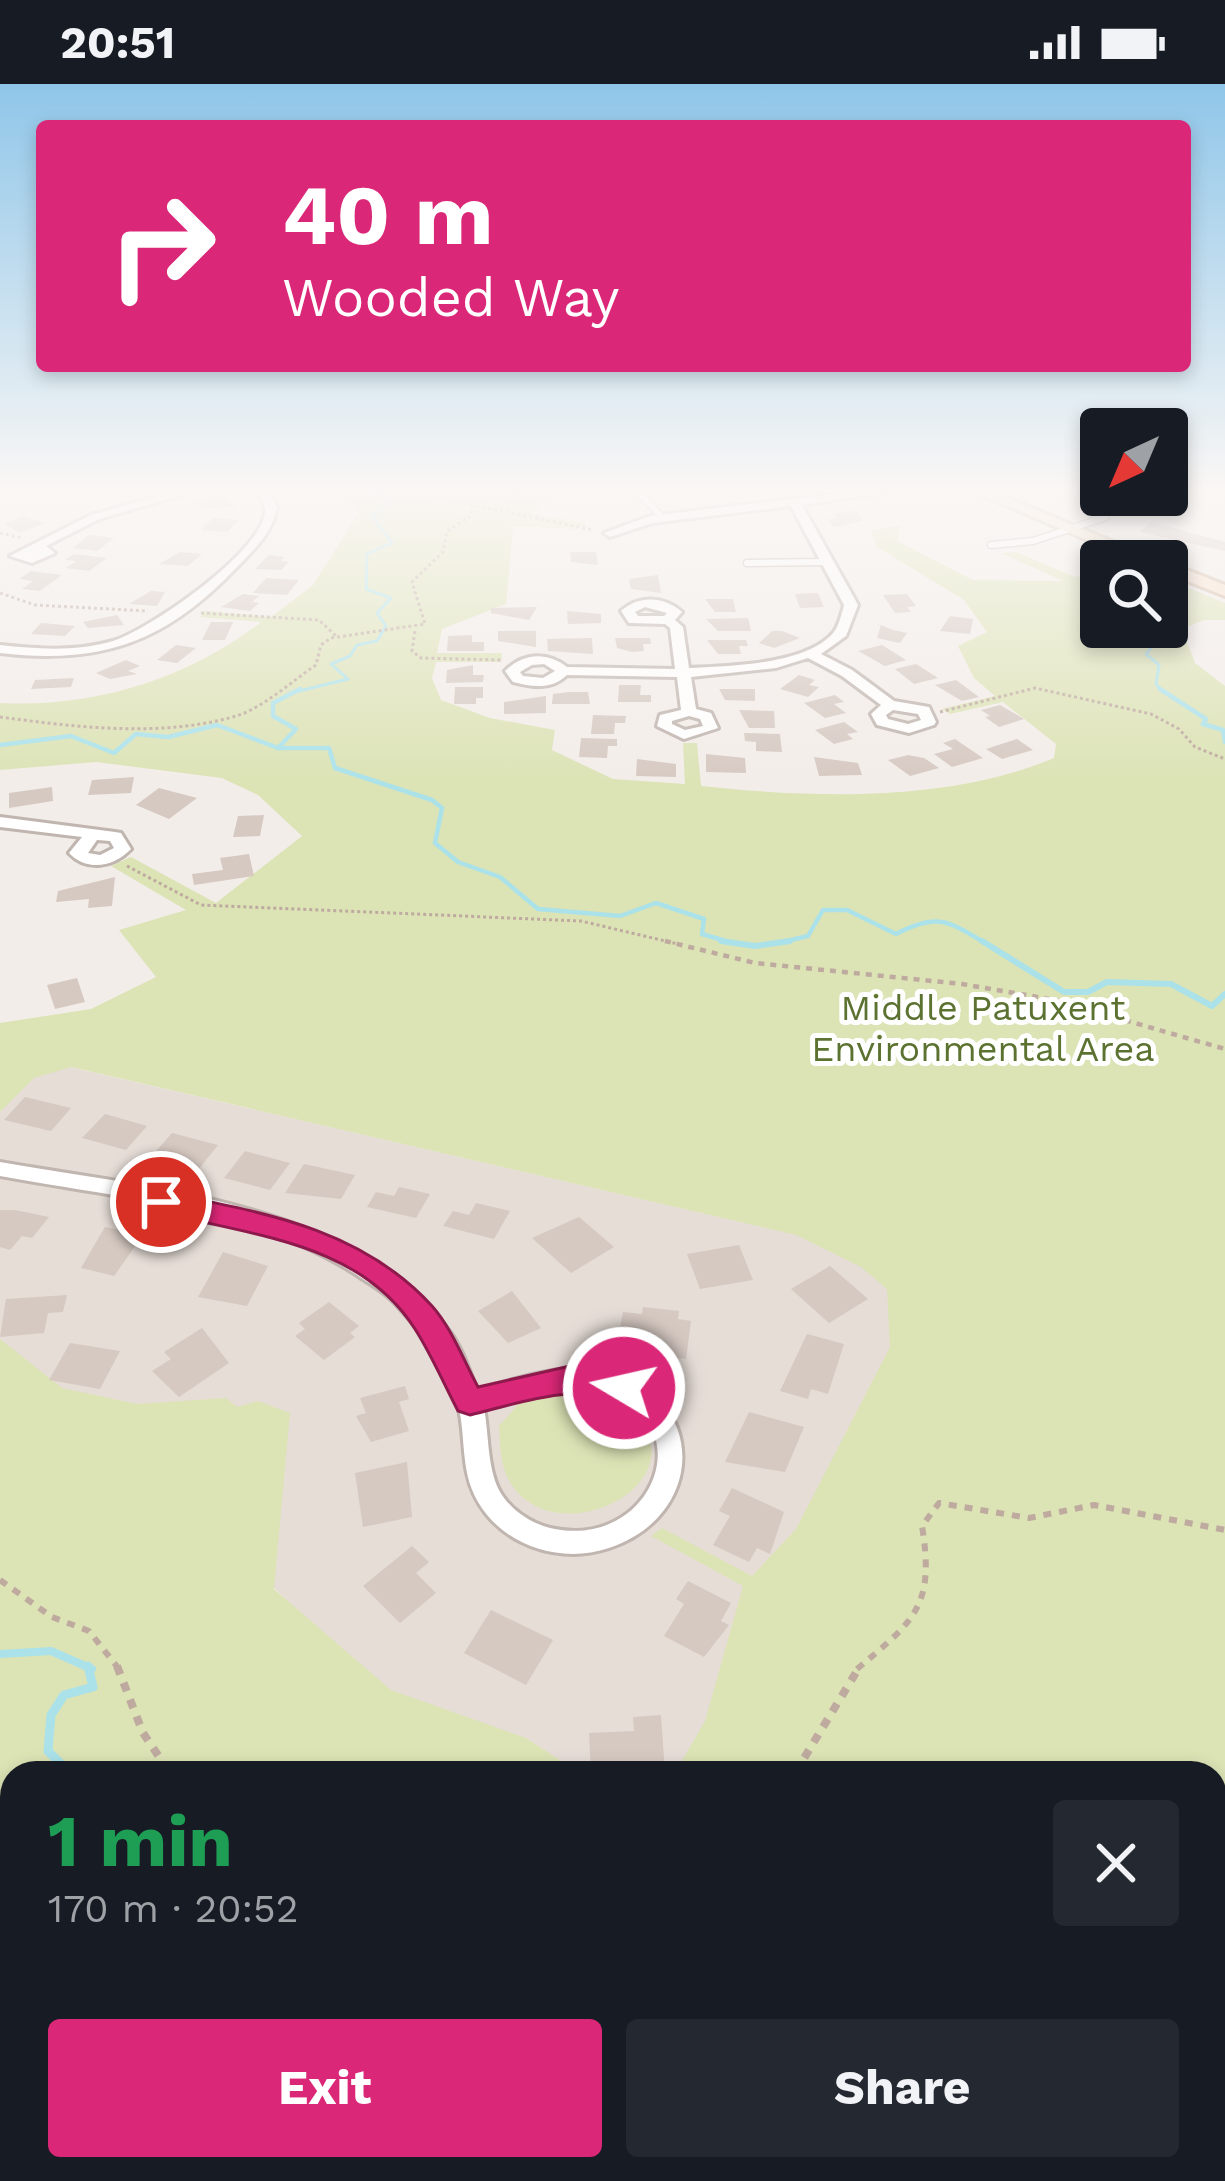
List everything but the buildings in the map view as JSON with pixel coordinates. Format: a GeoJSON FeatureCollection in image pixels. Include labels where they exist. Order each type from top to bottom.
{"type":"FeatureCollection","features":[{"type":"Feature","properties":{"kind":"street"},"geometry":{"type":"LineString","coordinates":[[0,649],[44,655],[90,652],[157,632],[206,589]]}},
{"type":"Feature","properties":{"kind":"street"},"geometry":{"type":"LineString","coordinates":[[563,671],[548,681],[528,682],[513,675],[518,664],[544,660],[563,671],[736,671],[810,654],[835,638],[851,615],[845,589]]}},
{"type":"Feature","properties":{"kind":"street"},"geometry":{"type":"LineString","coordinates":[[668,620],[679,634],[689,712]]}},
{"type":"Feature","properties":{"kind":"street"},"geometry":{"type":"LineString","coordinates":[[810,654],[847,673],[890,705],[916,706],[928,714],[924,726],[900,728],[878,718],[890,705]]}},
{"type":"Feature","properties":{"kind":"street"},"geometry":{"type":"LineString","coordinates":[[0,822],[56,827],[89,839],[121,840],[123,849],[112,857]]}},
{"type":"Feature","properties":{"kind":"street"},"geometry":{"type":"LineString","coordinates":[[0,1169],[277,1226],[346,1252],[378,1273],[424,1317],[470,1402],[477,1478],[501,1516],[523,1531],[547,1540],[597,1541],[632,1525],[665,1485],[672,1448],[667,1431],[655,1412],[624,1388],[590,1377],[570,1378],[470,1402]]}},
{"type":"Feature","properties":{"kind":"path"},"geometry":{"type":"LineString","coordinates":[[0,716],[76,727],[152,727],[239,716],[312,669],[321,645],[336,636],[425,623],[414,589]]}},
{"type":"Feature","properties":{"kind":"path"},"geometry":{"type":"LineString","coordinates":[[328,627],[336,636]]}},
{"type":"Feature","properties":{"kind":"path"},"geometry":{"type":"LineString","coordinates":[[413,628],[417,638],[412,651],[421,658],[478,657],[518,664]]}},
{"type":"Feature","properties":{"kind":"path"},"geometry":{"type":"LineString","coordinates":[[928,714],[1035,688],[1151,714],[1179,729],[1196,747],[1225,759]]}},
{"type":"Feature","properties":{"kind":"path"},"geometry":{"type":"LineString","coordinates":[[112,857],[166,891],[202,905],[581,922],[755,963],[1023,994],[1165,1028],[1225,1049]]}},
{"type":"Feature","properties":{"kind":"path"},"geometry":{"type":"LineString","coordinates":[[802,1761],[858,1668],[894,1641],[925,1593],[930,1575],[922,1526],[928,1511],[939,1503],[1029,1518],[1094,1505],[1225,1530]]}},
{"type":"Feature","properties":{"kind":"path"},"geometry":{"type":"LineString","coordinates":[[0,1580],[52,1617],[98,1640],[122,1673],[143,1733],[162,1761]]}},
{"type":"Feature","properties":{"kind":"shaded area"},"geometry":{"type":"Polygon","coordinates":[[[44,1061],[979,1277],[805,1605],[652,1535],[799,1616],[722,1761],[452,1761],[125,1443],[0,1395],[0,1112],[44,1061]],[[583,1391],[520,1402],[647,1434],[628,1407],[583,1391]]]}},
{"type":"Feature","properties":{"kind":"green space","name":"Middle Patuxent Environmental Area"},"geometry":{"type":"Polygon","coordinates":[[[308,589],[507,589],[506,604],[442,629],[437,653],[502,653],[501,662],[436,662],[432,678],[441,700],[490,718],[555,730],[552,750],[613,779],[685,784],[683,743],[697,743],[701,786],[788,793],[925,790],[1013,773],[1054,758],[1056,744],[1003,702],[950,714],[942,709],[995,696],[974,678],[958,646],[987,632],[964,600],[946,589],[1080,589],[1080,648],[1188,645],[1195,663],[1225,686],[1225,1761],[682,1761],[705,1721],[743,1586],[651,1536],[662,1528],[752,1576],[796,1529],[890,1347],[887,1289],[861,1267],[796,1235],[71,1067],[34,1078],[0,1112],[0,1023],[91,1009],[156,977],[119,930],[186,910],[111,866],[131,857],[216,903],[302,836],[258,795],[222,778],[96,762],[0,770],[0,703],[105,695],[171,674],[261,622],[200,617],[205,611],[271,617],[308,589]]]}},
{"type":"Feature","properties":{"kind":"green space","name":"Middle Patuxent Environmental Area"},"geometry":{"type":"Polygon","coordinates":[[[1188,589],[1225,603],[1225,620],[1204,620],[1188,627],[1188,589]]]}},
{"type":"Feature","properties":{"kind":"green space","name":"Middle Patuxent Environmental Area"},"geometry":{"type":"Polygon","coordinates":[[[0,1339],[62,1388],[137,1404],[226,1398],[237,1407],[258,1401],[290,1413],[274,1589],[391,1690],[526,1738],[561,1761],[0,1761],[0,1339]]]}},
{"type":"Feature","properties":{"kind":"green space"},"geometry":{"type":"Polygon","coordinates":[[[557,1393],[609,1397],[635,1415],[650,1442],[649,1467],[634,1489],[609,1505],[580,1513],[550,1511],[524,1498],[505,1472],[499,1426],[520,1402],[557,1393]]]}},
{"type":"Feature","properties":{"kind":"waterway"},"geometry":{"type":"LineString","coordinates":[[295,692],[348,679],[331,664],[350,656],[357,645],[377,641],[386,626],[377,613],[391,598],[366,589]]}},
{"type":"Feature","properties":{"kind":"waterway"},"geometry":{"type":"LineString","coordinates":[[1151,648],[1146,654],[1159,665],[1156,684],[1161,690]]}},
{"type":"Feature","properties":{"kind":"waterway"},"geometry":{"type":"LineString","coordinates":[[278,748],[296,729],[273,716],[273,703],[300,689]]}},
{"type":"Feature","properties":{"kind":"waterway"},"geometry":{"type":"LineString","coordinates":[[1161,690],[1206,719],[1203,724],[1223,730],[1225,742]]}},
{"type":"Feature","properties":{"kind":"waterway"},"geometry":{"type":"LineString","coordinates":[[0,745],[71,736],[114,753],[136,734],[168,737],[217,725],[278,748]]}},
{"type":"Feature","properties":{"kind":"waterway"},"geometry":{"type":"LineString","coordinates":[[278,748],[329,748],[335,768],[432,800],[442,808],[435,843],[458,862],[500,877],[538,909],[620,916],[656,903],[704,919],[702,934],[731,942]]}},
{"type":"Feature","properties":{"kind":"waterway"},"geometry":{"type":"LineString","coordinates":[[782,942],[808,936],[823,910],[847,910],[896,934],[922,923],[943,922],[985,943]]}},
{"type":"Feature","properties":{"kind":"waterway"},"geometry":{"type":"LineString","coordinates":[[721,941],[731,942]]}},
{"type":"Feature","properties":{"kind":"waterway"},"geometry":{"type":"LineString","coordinates":[[782,942],[790,941]]}},
{"type":"Feature","properties":{"kind":"waterway"},"geometry":{"type":"LineString","coordinates":[[731,942],[755,946],[782,942]]}},
{"type":"Feature","properties":{"kind":"waterway"},"geometry":{"type":"LineString","coordinates":[[731,942],[736,944]]}},
{"type":"Feature","properties":{"kind":"waterway"},"geometry":{"type":"LineString","coordinates":[[774,944],[782,942]]}},
{"type":"Feature","properties":{"kind":"waterway"},"geometry":{"type":"LineString","coordinates":[[985,943],[1064,992],[1088,992],[1107,982],[1171,984],[1212,1006],[1225,994]]}},
{"type":"Feature","properties":{"kind":"waterway"},"geometry":{"type":"LineString","coordinates":[[0,1654],[51,1651],[88,1667]]}},
{"type":"Feature","properties":{"kind":"waterway"},"geometry":{"type":"LineString","coordinates":[[58,1761],[48,1751],[51,1715],[64,1695],[93,1687],[88,1667]]}},
{"type":"Feature","properties":{"kind":"waterway"},"geometry":{"type":"LineString","coordinates":[[88,1667],[92,1669]]}},
{"type":"Feature","properties":{"kind":"route"},"geometry":{"type":"LineString","coordinates":[[161,1202],[277,1226],[346,1252],[378,1273],[424,1317],[443,1344],[470,1402],[570,1378],[590,1377],[624,1388]]}}]}
